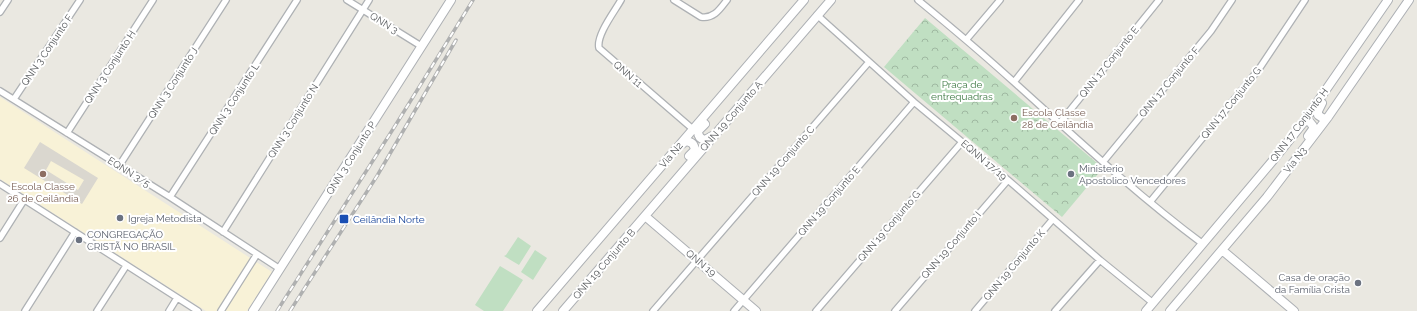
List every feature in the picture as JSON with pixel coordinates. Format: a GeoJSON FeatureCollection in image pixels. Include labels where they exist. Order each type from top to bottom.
{"type":"FeatureCollection","features":[{"type":"Feature","properties":{"kind":"main road","name":"QNN 3 Conjunto P"},"geometry":{"type":"LineString","coordinates":[[253,311],[451,0]]}},
{"type":"Feature","properties":{"kind":"main road"},"geometry":{"type":"LineString","coordinates":[[817,15],[831,0]]}},
{"type":"Feature","properties":{"kind":"main road","name":"QNN 17 Conjunto H"},"geometry":{"type":"LineString","coordinates":[[1203,244],[1302,123],[1388,0]]}},
{"type":"Feature","properties":{"kind":"main road","name":"Via N3"},"geometry":{"type":"LineString","coordinates":[[1170,311],[1267,197],[1328,117],[1409,0]]}},
{"type":"Feature","properties":{"kind":"main road","name":"Via N2"},"geometry":{"type":"LineString","coordinates":[[537,311],[678,148],[698,131],[730,94],[754,59],[802,1]]}},
{"type":"Feature","properties":{"kind":"main road","name":"QNN 19 Conjunto A"},"geometry":{"type":"LineString","coordinates":[[646,215],[817,15]]}},
{"type":"Feature","properties":{"kind":"main road"},"geometry":{"type":"LineString","coordinates":[[1328,117],[1324,119],[1320,117],[1318,108],[1347,70],[1370,27]]}},
{"type":"Feature","properties":{"kind":"main road"},"geometry":{"type":"LineString","coordinates":[[1267,197],[1313,129],[1310,121],[1302,123]]}},
{"type":"Feature","properties":{"kind":"main road"},"geometry":{"type":"LineString","coordinates":[[696,132],[703,140],[715,134]]}},
{"type":"Feature","properties":{"kind":"main road"},"geometry":{"type":"LineString","coordinates":[[646,215],[662,188],[695,150],[690,141],[686,141],[678,148]]}},
{"type":"Feature","properties":{"kind":"main road","name":"QNN 19"},"geometry":{"type":"LineString","coordinates":[[646,215],[756,311]]}},
{"type":"Feature","properties":{"kind":"main road","name":"QNN 19 Conjunto B"},"geometry":{"type":"LineString","coordinates":[[562,311],[646,215]]}},
{"type":"Feature","properties":{"kind":"main road"},"geometry":{"type":"LineString","coordinates":[[1146,311],[1153,307],[1166,288],[1203,244]]}},
{"type":"Feature","properties":{"kind":"main road"},"geometry":{"type":"LineString","coordinates":[[1222,250],[1294,311]]}},
{"type":"Feature","properties":{"kind":"main road"},"geometry":{"type":"LineString","coordinates":[[543,311],[570,281],[587,254]]}},
{"type":"Feature","properties":{"kind":"street"},"geometry":{"type":"LineString","coordinates":[[0,12],[8,0]]}},
{"type":"Feature","properties":{"kind":"street","name":"QNN 3 Conjunto F"},"geometry":{"type":"LineString","coordinates":[[14,99],[80,0]]}},
{"type":"Feature","properties":{"kind":"street","name":"QNN 3 Conjunto H"},"geometry":{"type":"LineString","coordinates":[[67,133],[153,0]]}},
{"type":"Feature","properties":{"kind":"street","name":"QNN 3 Conjunto J"},"geometry":{"type":"LineString","coordinates":[[119,166],[226,0]]}},
{"type":"Feature","properties":{"kind":"street","name":"QNN 3 Conjunto L"},"geometry":{"type":"LineString","coordinates":[[170,197],[297,0]]}},
{"type":"Feature","properties":{"kind":"street","name":"QNN 3"},"geometry":{"type":"LineString","coordinates":[[347,0],[421,46]]}},
{"type":"Feature","properties":{"kind":"street","name":"QNN 3 Conjunto N"},"geometry":{"type":"LineString","coordinates":[[223,232],[369,0]]}},
{"type":"Feature","properties":{"kind":"street","name":"QNN 11"},"geometry":{"type":"LineString","coordinates":[[621,0],[600,36],[598,43],[599,48],[696,132]]}},
{"type":"Feature","properties":{"kind":"street"},"geometry":{"type":"LineString","coordinates":[[674,0],[705,18],[713,16],[727,0]]}},
{"type":"Feature","properties":{"kind":"street"},"geometry":{"type":"LineString","coordinates":[[966,40],[1000,0]]}},
{"type":"Feature","properties":{"kind":"street"},"geometry":{"type":"LineString","coordinates":[[1014,82],[1079,0]]}},
{"type":"Feature","properties":{"kind":"street","name":"QNN 17 Conjunto E"},"geometry":{"type":"LineString","coordinates":[[1059,124],[1159,0]]}},
{"type":"Feature","properties":{"kind":"street","name":"QNN 17 Conjunto F"},"geometry":{"type":"LineString","coordinates":[[1103,162],[1211,31],[1232,0]]}},
{"type":"Feature","properties":{"kind":"street","name":"QNN 17 Conjunto G"},"geometry":{"type":"LineString","coordinates":[[1150,202],[1259,69],[1305,0]]}},
{"type":"Feature","properties":{"kind":"street"},"geometry":{"type":"LineString","coordinates":[[921,1],[1103,162],[1203,244]]}},
{"type":"Feature","properties":{"kind":"street","name":"EQNN 17/19"},"geometry":{"type":"LineString","coordinates":[[817,15],[914,102],[1008,180],[1153,307]]}},
{"type":"Feature","properties":{"kind":"street","name":"QNN 19 Conjunto C"},"geometry":{"type":"LineString","coordinates":[[653,311],[869,62]]}},
{"type":"Feature","properties":{"kind":"street","name":"EQNN 3/5"},"geometry":{"type":"LineString","coordinates":[[0,91],[170,197],[280,269]]}},
{"type":"Feature","properties":{"kind":"street","name":"QNN 19 Conjunto E"},"geometry":{"type":"LineString","coordinates":[[734,311],[914,102]]}},
{"type":"Feature","properties":{"kind":"street","name":"QNN 19 Conjunto G"},"geometry":{"type":"LineString","coordinates":[[816,311],[962,142]]}},
{"type":"Feature","properties":{"kind":"street","name":"QNN 19 Conjunto I"},"geometry":{"type":"LineString","coordinates":[[894,311],[1008,180]]}},
{"type":"Feature","properties":{"kind":"street"},"geometry":{"type":"LineString","coordinates":[[0,184],[198,311]]}},
{"type":"Feature","properties":{"kind":"street"},"geometry":{"type":"LineString","coordinates":[[0,238],[24,200]]}},
{"type":"Feature","properties":{"kind":"street","name":"QNN 19 Conjunto K"},"geometry":{"type":"LineString","coordinates":[[975,311],[1053,219]]}},
{"type":"Feature","properties":{"kind":"street"},"geometry":{"type":"LineString","coordinates":[[25,311],[75,232]]}},
{"type":"Feature","properties":{"kind":"street"},"geometry":{"type":"LineString","coordinates":[[221,311],[258,254]]}},
{"type":"Feature","properties":{"kind":"street"},"geometry":{"type":"LineString","coordinates":[[1055,311],[1100,260]]}},
{"type":"Feature","properties":{"kind":"street"},"geometry":{"type":"LineString","coordinates":[[98,311],[126,266]]}},
{"type":"Feature","properties":{"kind":"street"},"geometry":{"type":"LineString","coordinates":[[169,311],[177,298]]}},
{"type":"Feature","properties":{"kind":"shaded area"},"geometry":{"type":"Polygon","coordinates":[[[0,97],[272,272],[247,311],[206,311],[0,179],[0,97]]]}},
{"type":"Feature","properties":{"kind":"shaded area","name":"Escola Classe 26 de Ceilândia"},"geometry":{"type":"Polygon","coordinates":[[[40,142],[98,178],[82,204],[24,168],[40,142]],[[51,161],[46,170],[78,190],[84,180],[51,161]]]}},
{"type":"Feature","properties":{"kind":"green space","name":"Praça de entrequadras"},"geometry":{"type":"Polygon","coordinates":[[[925,18],[1103,168],[1062,217],[884,67],[925,18]]]}},
{"type":"Feature","properties":{"kind":"green space"},"geometry":{"type":"Polygon","coordinates":[[[518,237],[531,246],[519,265],[504,256],[518,237]]]}},
{"type":"Feature","properties":{"kind":"green space"},"geometry":{"type":"Polygon","coordinates":[[[535,250],[547,258],[533,280],[521,272],[535,250]]]}},
{"type":"Feature","properties":{"kind":"green space"},"geometry":{"type":"Polygon","coordinates":[[[500,266],[523,280],[503,311],[484,311],[475,305],[500,266]]]}},
{"type":"Feature","properties":{"kind":"railway"},"geometry":{"type":"LineString","coordinates":[[277,311],[473,0]]}},
{"type":"Feature","properties":{"kind":"railway"},"geometry":{"type":"LineString","coordinates":[[290,311],[377,176],[456,40]]}},
{"type":"Feature","properties":{"kind":"place","name":"Escola Classe 28 de Ceilândia"},"geometry":{"type":"Point","coordinates":[1014,118]}},
{"type":"Feature","properties":{"kind":"place","name":"Escola Classe 26 de Ceilândia"},"geometry":{"type":"Point","coordinates":[43,174]}},
{"type":"Feature","properties":{"kind":"place","name":"Ministerio Apostolico Vencedores"},"geometry":{"type":"Point","coordinates":[1071,174]}},
{"type":"Feature","properties":{"kind":"place","name":"Igreja Metodista"},"geometry":{"type":"Point","coordinates":[120,218]}},
{"type":"Feature","properties":{"kind":"place","name":"Ceilândia Norte"},"geometry":{"type":"Point","coordinates":[344,219]}},
{"type":"Feature","properties":{"kind":"place","name":"CONGREGAÇÃO CRISTÃ NO BRASIL"},"geometry":{"type":"Point","coordinates":[79,240]}},
{"type":"Feature","properties":{"kind":"place","name":"Casa de oração da Família Crista"},"geometry":{"type":"Point","coordinates":[1358,283]}}]}
